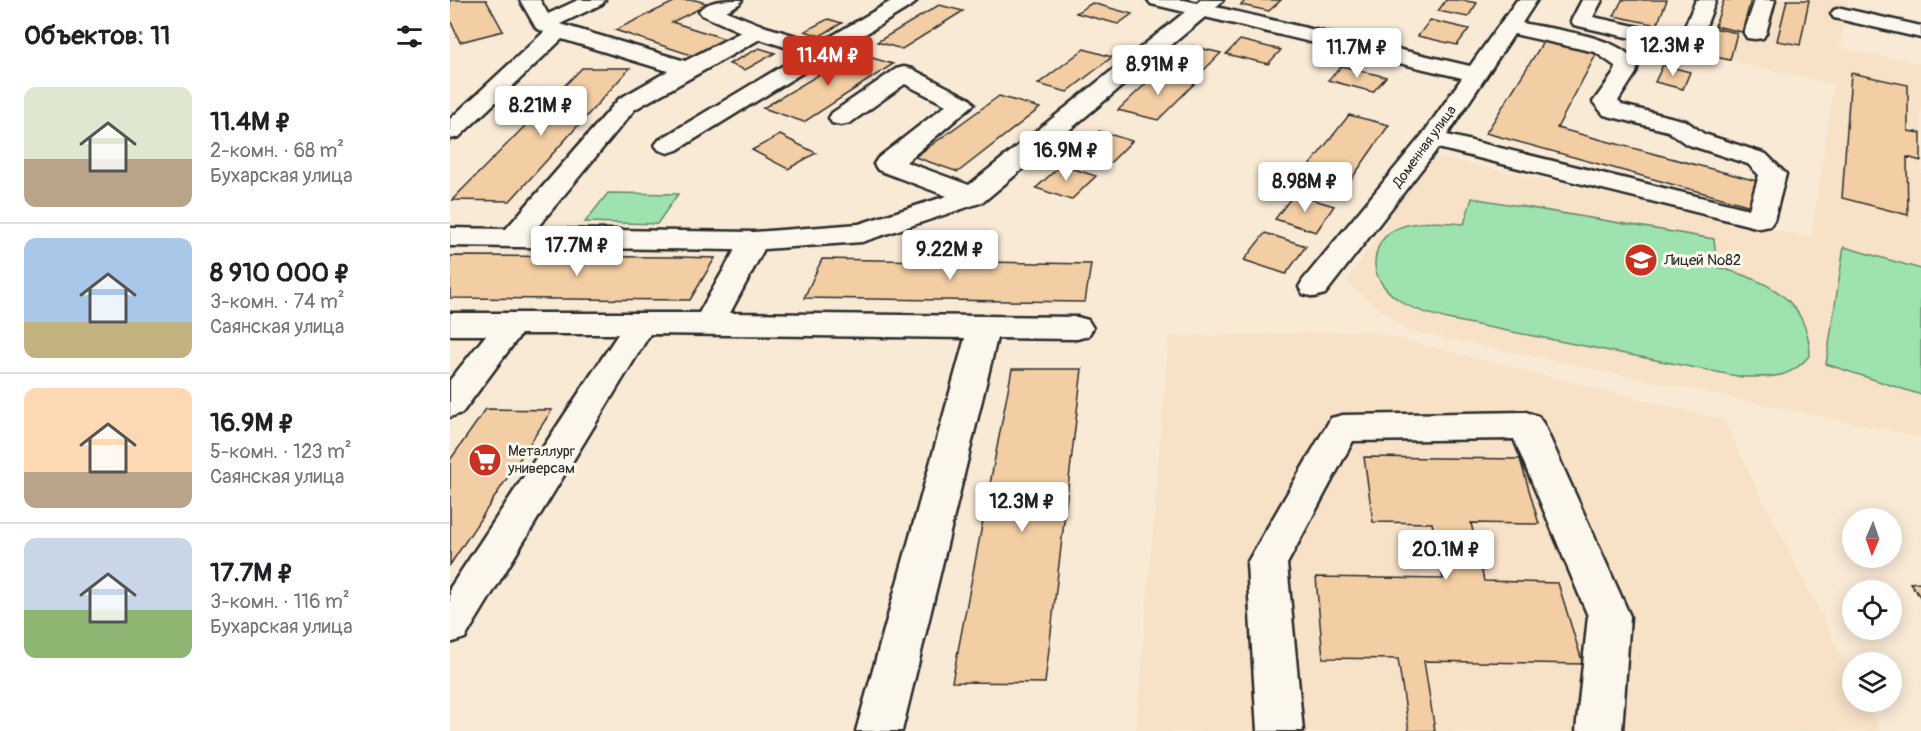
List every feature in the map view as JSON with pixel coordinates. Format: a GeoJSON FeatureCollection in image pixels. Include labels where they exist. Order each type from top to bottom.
{"type":"FeatureCollection","features":[{"type":"Feature","properties":{"kind":"street"},"geometry":{"type":"LineString","coordinates":[[530,0],[550,27],[687,69]]}},
{"type":"Feature","properties":{"kind":"street"},"geometry":{"type":"LineString","coordinates":[[453,125],[550,27],[595,0]]}},
{"type":"Feature","properties":{"kind":"street"},"geometry":{"type":"LineString","coordinates":[[732,0],[709,11],[758,32],[822,51]]}},
{"type":"Feature","properties":{"kind":"street"},"geometry":{"type":"LineString","coordinates":[[668,145],[907,0]]}},
{"type":"Feature","properties":{"kind":"street"},"geometry":{"type":"LineString","coordinates":[[1158,0],[1207,5],[1474,74]]}},
{"type":"Feature","properties":{"kind":"street","name":"Доменная улица"},"geometry":{"type":"LineString","coordinates":[[1314,287],[1432,139],[1474,74],[1527,0]]}},
{"type":"Feature","properties":{"kind":"street"},"geometry":{"type":"LineString","coordinates":[[1592,0],[1581,21],[1688,44],[1706,0]]}},
{"type":"Feature","properties":{"kind":"street"},"geometry":{"type":"LineString","coordinates":[[1755,33],[1765,0]]}},
{"type":"Feature","properties":{"kind":"street"},"geometry":{"type":"LineString","coordinates":[[450,237],[754,241],[862,233],[973,196],[1207,5]]}},
{"type":"Feature","properties":{"kind":"street"},"geometry":{"type":"LineString","coordinates":[[1840,15],[1921,32]]}},
{"type":"Feature","properties":{"kind":"street"},"geometry":{"type":"LineString","coordinates":[[1432,139],[1760,220],[1773,174],[1757,159],[1695,139],[1677,126],[1613,110],[1605,102],[1625,73],[1628,64],[1602,47],[1509,27]]}},
{"type":"Feature","properties":{"kind":"street"},"geometry":{"type":"LineString","coordinates":[[514,238],[627,104],[758,32]]}},
{"type":"Feature","properties":{"kind":"street"},"geometry":{"type":"LineString","coordinates":[[841,118],[904,74],[962,104],[887,164],[973,196]]}},
{"type":"Feature","properties":{"kind":"street"},"geometry":{"type":"LineString","coordinates":[[708,324],[754,241]]}},
{"type":"Feature","properties":{"kind":"street"},"geometry":{"type":"LineString","coordinates":[[450,624],[641,323]]}},
{"type":"Feature","properties":{"kind":"street"},"geometry":{"type":"LineString","coordinates":[[450,324],[641,323],[1077,328]]}},
{"type":"Feature","properties":{"kind":"street"},"geometry":{"type":"LineString","coordinates":[[450,404],[512,324]]}},
{"type":"Feature","properties":{"kind":"street"},"geometry":{"type":"LineString","coordinates":[[879,731],[984,326]]}},
{"type":"Feature","properties":{"kind":"street"},"geometry":{"type":"LineString","coordinates":[[1280,731],[1267,563],[1342,428],[1526,425],[1609,616],[1599,731]]}},
{"type":"Feature","properties":{"kind":"shaded area","name":"Лицей №82"},"geometry":{"type":"Polygon","coordinates":[[[1722,0],[1848,0],[1840,48],[1921,64],[1921,437],[1406,330],[1346,282],[1431,156],[1811,238],[1834,84],[1703,55],[1722,0]]]}},
{"type":"Feature","properties":{"kind":"shaded area"},"geometry":{"type":"Polygon","coordinates":[[[1367,331],[1723,420],[1842,657],[1842,712],[1870,712],[1880,731],[1136,731],[1169,337],[1367,331]]]}},
{"type":"Feature","properties":{"kind":"green space"},"geometry":{"type":"Polygon","coordinates":[[[608,193],[678,194],[657,224],[585,222],[608,193]]]}},
{"type":"Feature","properties":{"kind":"green space"},"geometry":{"type":"Polygon","coordinates":[[[1472,198],[1714,239],[1717,267],[1752,278],[1781,294],[1793,306],[1802,319],[1810,355],[1787,373],[1771,377],[1742,377],[1447,319],[1416,309],[1394,297],[1382,284],[1375,268],[1378,247],[1386,236],[1408,225],[1437,222],[1464,224],[1472,198]]]}},
{"type":"Feature","properties":{"kind":"green space"},"geometry":{"type":"Polygon","coordinates":[[[1844,247],[1921,269],[1921,395],[1826,364],[1844,247]]]}},
{"type":"Feature","properties":{"kind":"building"},"geometry":{"type":"Polygon","coordinates":[[[450,0],[486,0],[503,31],[460,42],[450,20],[450,0]]]}},
{"type":"Feature","properties":{"kind":"building"},"geometry":{"type":"Polygon","coordinates":[[[678,0],[695,0],[709,4],[672,22],[732,41],[700,58],[615,30],[678,0]]]}},
{"type":"Feature","properties":{"kind":"building"},"geometry":{"type":"Polygon","coordinates":[[[1246,0],[1281,0],[1269,11],[1241,5],[1246,0]]]}},
{"type":"Feature","properties":{"kind":"building"},"geometry":{"type":"Polygon","coordinates":[[[1446,0],[1477,3],[1468,17],[1438,11],[1446,0]]]}},
{"type":"Feature","properties":{"kind":"building"},"geometry":{"type":"Polygon","coordinates":[[[1622,0],[1667,0],[1657,25],[1614,16],[1622,0]]]}},
{"type":"Feature","properties":{"kind":"building"},"geometry":{"type":"Polygon","coordinates":[[[1724,0],[1751,0],[1742,32],[1715,26],[1724,0]]]}},
{"type":"Feature","properties":{"kind":"building"},"geometry":{"type":"Polygon","coordinates":[[[1787,0],[1809,0],[1800,45],[1777,41],[1787,0]]]}},
{"type":"Feature","properties":{"kind":"building"},"geometry":{"type":"Polygon","coordinates":[[[1092,3],[1132,14],[1118,24],[1076,13],[1092,3]]]}},
{"type":"Feature","properties":{"kind":"building"},"geometry":{"type":"Polygon","coordinates":[[[939,5],[963,11],[902,49],[877,42],[939,5]]]}},
{"type":"Feature","properties":{"kind":"building"},"geometry":{"type":"Polygon","coordinates":[[[828,19],[842,23],[820,36],[805,31],[828,19]]]}},
{"type":"Feature","properties":{"kind":"building"},"geometry":{"type":"Polygon","coordinates":[[[1430,20],[1469,29],[1457,45],[1418,36],[1430,20]]]}},
{"type":"Feature","properties":{"kind":"building"},"geometry":{"type":"Polygon","coordinates":[[[1714,28],[1737,33],[1730,60],[1706,55],[1714,28]]]}},
{"type":"Feature","properties":{"kind":"building"},"geometry":{"type":"Polygon","coordinates":[[[1545,39],[1598,51],[1557,128],[1757,181],[1751,206],[1486,133],[1545,39]]]}},
{"type":"Feature","properties":{"kind":"building"},"geometry":{"type":"Polygon","coordinates":[[[1240,40],[1281,50],[1268,64],[1226,54],[1240,40]]]}},
{"type":"Feature","properties":{"kind":"building"},"geometry":{"type":"Polygon","coordinates":[[[1191,46],[1221,53],[1204,70],[1173,62],[1191,46]]]}},
{"type":"Feature","properties":{"kind":"building"},"geometry":{"type":"Polygon","coordinates":[[[759,48],[775,53],[745,70],[729,64],[759,48]]]}},
{"type":"Feature","properties":{"kind":"building"},"geometry":{"type":"Polygon","coordinates":[[[1084,49],[1112,57],[1067,92],[1038,84],[1084,49]]]}},
{"type":"Feature","properties":{"kind":"building"},"geometry":{"type":"Polygon","coordinates":[[[855,53],[893,64],[804,122],[763,108],[855,53]]]}},
{"type":"Feature","properties":{"kind":"building"},"geometry":{"type":"Polygon","coordinates":[[[1663,65],[1690,72],[1683,89],[1655,82],[1663,65]]]}},
{"type":"Feature","properties":{"kind":"building"},"geometry":{"type":"Polygon","coordinates":[[[1342,66],[1386,77],[1373,92],[1328,80],[1342,66]]]}},
{"type":"Feature","properties":{"kind":"building"},"geometry":{"type":"Polygon","coordinates":[[[582,68],[630,68],[510,201],[452,200],[582,68]]]}},
{"type":"Feature","properties":{"kind":"building"},"geometry":{"type":"Polygon","coordinates":[[[1159,71],[1197,81],[1158,120],[1118,110],[1159,71]]]}},
{"type":"Feature","properties":{"kind":"building"},"geometry":{"type":"Polygon","coordinates":[[[1851,73],[1908,85],[1908,131],[1921,133],[1921,161],[1907,157],[1908,215],[1842,198],[1851,73]]]}},
{"type":"Feature","properties":{"kind":"building"},"geometry":{"type":"Polygon","coordinates":[[[999,96],[1040,108],[958,172],[915,157],[999,96]]]}},
{"type":"Feature","properties":{"kind":"building"},"geometry":{"type":"Polygon","coordinates":[[[1349,115],[1389,125],[1348,184],[1305,171],[1349,115]]]}},
{"type":"Feature","properties":{"kind":"building"},"geometry":{"type":"Polygon","coordinates":[[[1099,131],[1132,141],[1110,163],[1076,152],[1099,131]]]}},
{"type":"Feature","properties":{"kind":"building"},"geometry":{"type":"Polygon","coordinates":[[[780,135],[816,153],[788,169],[752,150],[780,135]]]}},
{"type":"Feature","properties":{"kind":"building"},"geometry":{"type":"Polygon","coordinates":[[[1061,165],[1096,176],[1071,200],[1036,188],[1061,165]]]}},
{"type":"Feature","properties":{"kind":"building"},"geometry":{"type":"Polygon","coordinates":[[[1294,194],[1334,206],[1316,232],[1275,219],[1294,194]]]}},
{"type":"Feature","properties":{"kind":"building"},"geometry":{"type":"Polygon","coordinates":[[[1265,233],[1306,246],[1286,274],[1244,260],[1265,233]]]}},
{"type":"Feature","properties":{"kind":"building"},"geometry":{"type":"Polygon","coordinates":[[[450,256],[715,258],[690,300],[450,298],[450,256]]]}},
{"type":"Feature","properties":{"kind":"building"},"geometry":{"type":"Polygon","coordinates":[[[822,259],[1091,264],[1085,302],[804,298],[822,259]]]}},
{"type":"Feature","properties":{"kind":"building"},"geometry":{"type":"Polygon","coordinates":[[[1012,369],[1082,369],[1045,683],[952,682],[1012,369]]]}},
{"type":"Feature","properties":{"kind":"building"},"geometry":{"type":"Polygon","coordinates":[[[486,409],[552,410],[450,565],[450,460],[486,409]]]}},
{"type":"Feature","properties":{"kind":"building"},"geometry":{"type":"Polygon","coordinates":[[[1364,457],[1520,459],[1539,524],[1471,523],[1484,581],[1558,583],[1583,664],[1424,661],[1435,731],[1409,731],[1398,659],[1323,658],[1316,577],[1443,579],[1432,523],[1373,522],[1364,457]]]}},
{"type":"Feature","properties":{"kind":"building"},"geometry":{"type":"Polygon","coordinates":[[[1921,582],[1921,598],[1910,583],[1921,582]]]}},
{"type":"Feature","properties":{"kind":"place","name":"Лицей №82"},"geometry":{"type":"Point","coordinates":[1641,260]}},
{"type":"Feature","properties":{"kind":"place","name":"Металлург универсам"},"geometry":{"type":"Point","coordinates":[485,460]}}]}
